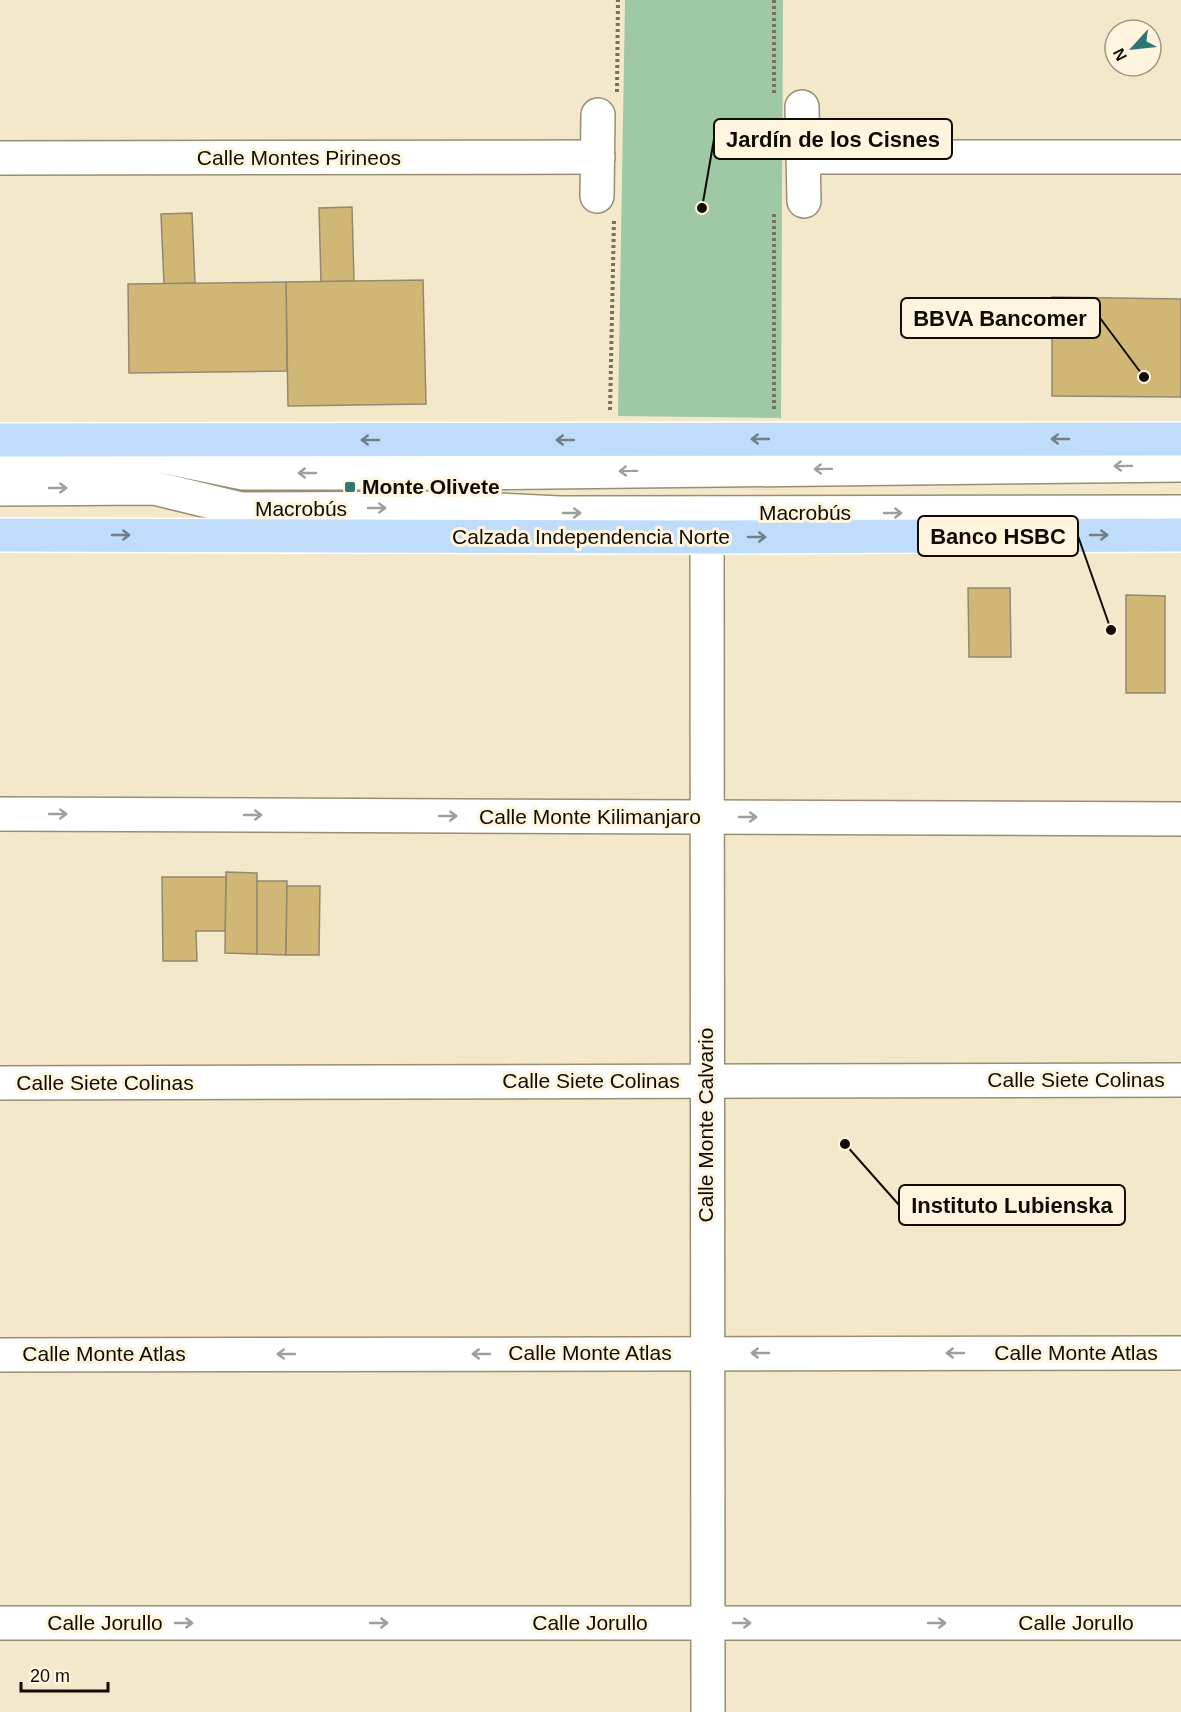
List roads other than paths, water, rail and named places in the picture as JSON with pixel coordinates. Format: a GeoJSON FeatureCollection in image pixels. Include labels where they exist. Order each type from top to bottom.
{"type":"FeatureCollection","features":[{"type":"Feature","properties":{"kind":"main road"},"geometry":{"type":"LineString","coordinates":[[0,440],[1181,440]]}},
{"type":"Feature","properties":{"kind":"main road","name":"Calzada Independencia Norte"},"geometry":{"type":"LineString","coordinates":[[0,534],[707,537],[1181,535]]}},
{"type":"Feature","properties":{"kind":"street"},"geometry":{"type":"LineString","coordinates":[[802,107],[804,201]]}},
{"type":"Feature","properties":{"kind":"street"},"geometry":{"type":"LineString","coordinates":[[597,196],[598,115]]}},
{"type":"Feature","properties":{"kind":"street","name":"Calle Montes Pirineos"},"geometry":{"type":"LineString","coordinates":[[0,158],[598,157]]}},
{"type":"Feature","properties":{"kind":"street"},"geometry":{"type":"LineString","coordinates":[[803,157],[1181,157]]}},
{"type":"Feature","properties":{"kind":"street","name":"Macrobús"},"geometry":{"type":"LineString","coordinates":[[0,458],[161,456],[243,473],[494,473],[1181,465]]}},
{"type":"Feature","properties":{"kind":"street","name":"Macrobús"},"geometry":{"type":"LineString","coordinates":[[0,489],[154,488],[241,509],[457,508],[559,513],[1181,512]]}},
{"type":"Feature","properties":{"kind":"street","name":"Calle Monte Calvario"},"geometry":{"type":"LineString","coordinates":[[707,537],[708,1712]]}},
{"type":"Feature","properties":{"kind":"street","name":"Calle Monte Kilimanjaro"},"geometry":{"type":"LineString","coordinates":[[0,814],[1181,819]]}},
{"type":"Feature","properties":{"kind":"street","name":"Calle Siete Colinas"},"geometry":{"type":"LineString","coordinates":[[0,1083],[1181,1080]]}},
{"type":"Feature","properties":{"kind":"street","name":"Calle Monte Atlas"},"geometry":{"type":"LineString","coordinates":[[0,1355],[1181,1353]]}},
{"type":"Feature","properties":{"kind":"street","name":"Calle Jorullo"},"geometry":{"type":"LineString","coordinates":[[0,1623],[1181,1623]]}},
{"type":"Feature","properties":{"kind":"place","name":"Jardín de los Cisnes"},"geometry":{"type":"Point","coordinates":[702,208]}},
{"type":"Feature","properties":{"kind":"place","name":"BBVA Bancomer"},"geometry":{"type":"Point","coordinates":[1144,377]}},
{"type":"Feature","properties":{"kind":"place","name":"Monte Olivete"},"geometry":{"type":"Point","coordinates":[350,487]}},
{"type":"Feature","properties":{"kind":"place","name":"Banco HSBC"},"geometry":{"type":"Point","coordinates":[1111,630]}},
{"type":"Feature","properties":{"kind":"place","name":"Instituto Lubienska"},"geometry":{"type":"Point","coordinates":[845,1144]}}]}
